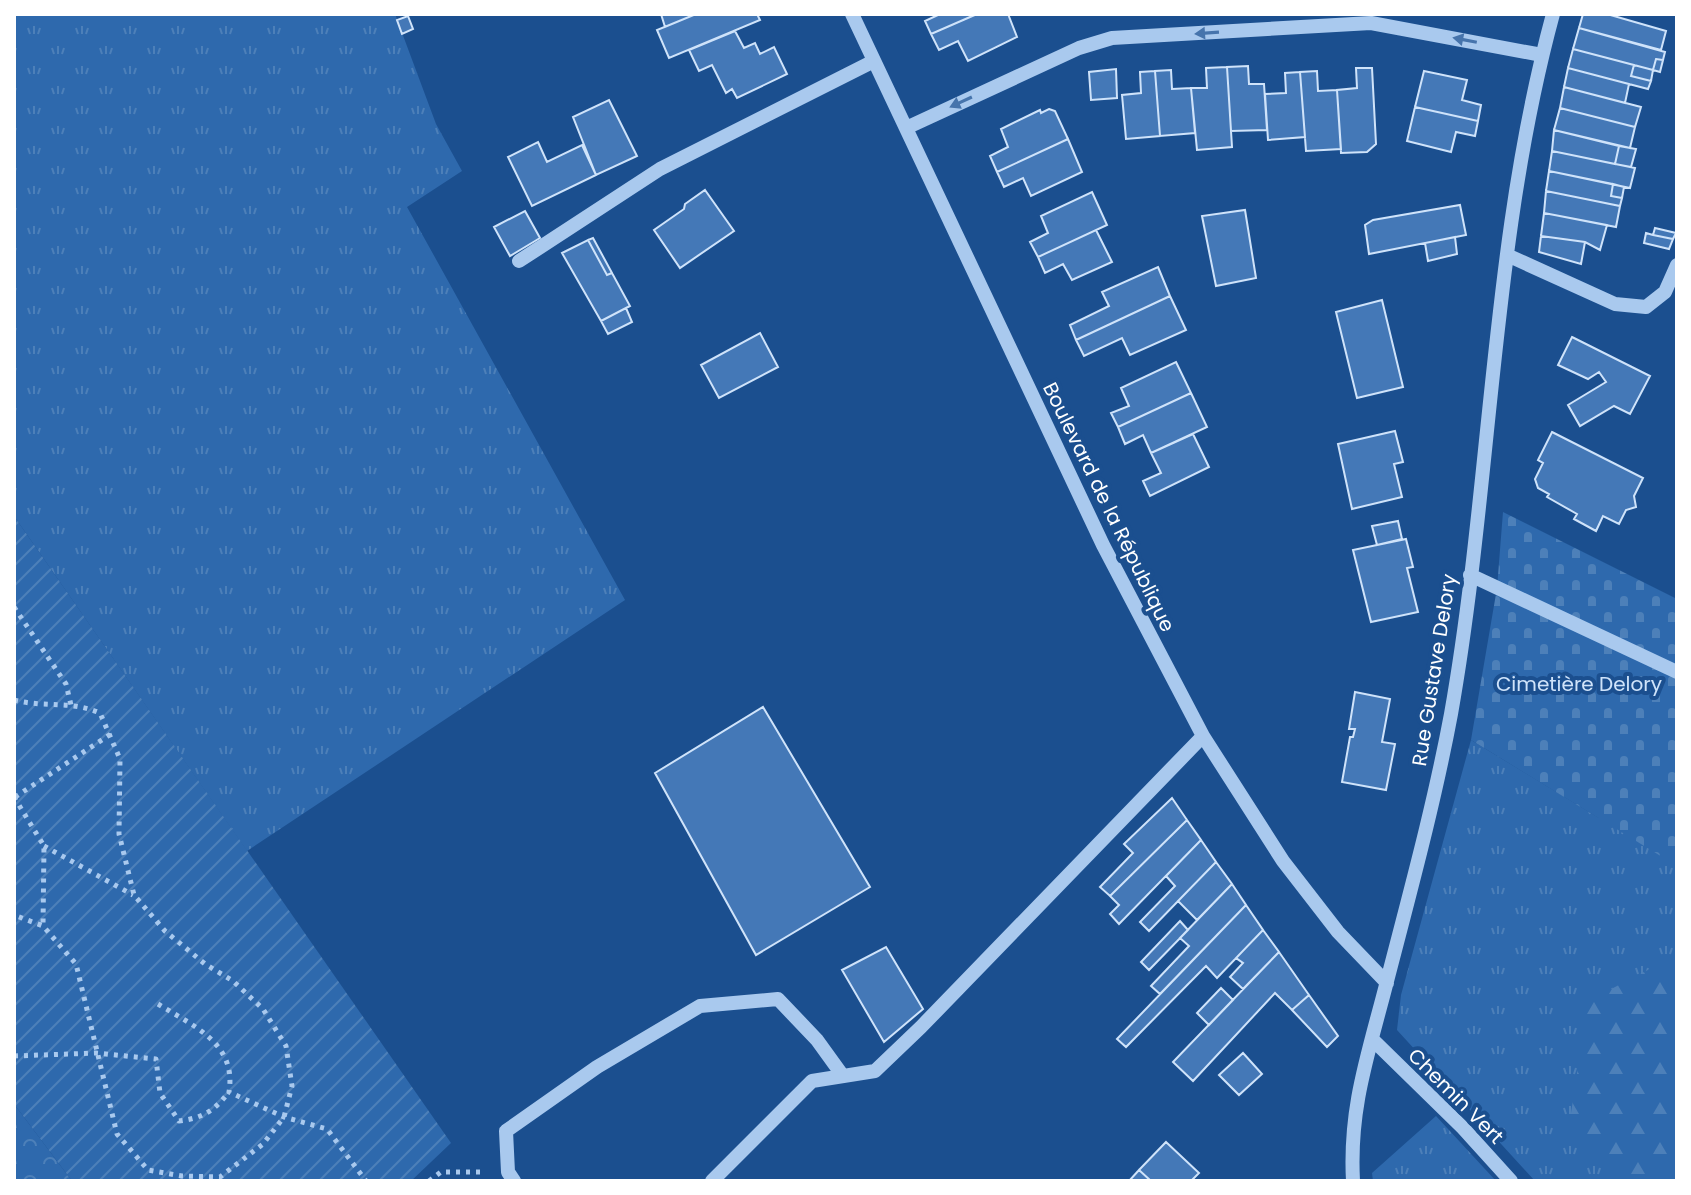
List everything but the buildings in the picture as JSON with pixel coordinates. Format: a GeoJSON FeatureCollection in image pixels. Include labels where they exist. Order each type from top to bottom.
{"type":"FeatureCollection","features":[{"type":"Feature","properties":{"kind":"street","name":"Boulevard de la République"},"geometry":{"type":"LineString","coordinates":[[852,14],[1110,559],[1203,736],[1227,778],[1283,861],[1338,932],[1387,983]]}},
{"type":"Feature","properties":{"kind":"street","name":"Rue Gustave Delory"},"geometry":{"type":"LineString","coordinates":[[1353,1181],[1352,1129],[1360,1084],[1450,718],[1516,185],[1553,14]]}},
{"type":"Feature","properties":{"kind":"street"},"geometry":{"type":"LineString","coordinates":[[906,128],[1079,48],[1112,38],[1371,23],[1542,55]]}},
{"type":"Feature","properties":{"kind":"street"},"geometry":{"type":"LineString","coordinates":[[519,261],[660,169],[874,61]]}},
{"type":"Feature","properties":{"kind":"street"},"geometry":{"type":"LineString","coordinates":[[1507,255],[1615,304],[1646,307],[1665,292],[1677,265]]}},
{"type":"Feature","properties":{"kind":"street"},"geometry":{"type":"LineString","coordinates":[[1470,575],[1677,672]]}},
{"type":"Feature","properties":{"kind":"street"},"geometry":{"type":"LineString","coordinates":[[712,1181],[812,1081],[875,1071],[1203,736]]}},
{"type":"Feature","properties":{"kind":"street"},"geometry":{"type":"LineString","coordinates":[[511,1176],[506,1131],[597,1067],[700,1006],[778,999],[817,1040],[843,1076]]}},
{"type":"Feature","properties":{"kind":"street","name":"Chemin Vert"},"geometry":{"type":"LineString","coordinates":[[1372,1039],[1463,1128],[1511,1181]]}},
{"type":"Feature","properties":{"kind":"path"},"geometry":{"type":"LineString","coordinates":[[14,607],[66,684],[71,705]]}},
{"type":"Feature","properties":{"kind":"path"},"geometry":{"type":"LineString","coordinates":[[14,700],[33,705],[82,705],[100,713],[120,759],[119,834],[134,895]]}},
{"type":"Feature","properties":{"kind":"path"},"geometry":{"type":"LineString","coordinates":[[14,915],[43,926],[76,964],[117,1134],[148,1170],[182,1176],[220,1177],[263,1144],[284,1117],[292,1086],[286,1046],[263,1009],[233,981],[205,964],[165,931],[134,895],[44,846],[14,797],[111,734]]}},
{"type":"Feature","properties":{"kind":"path"},"geometry":{"type":"LineString","coordinates":[[43,926],[44,846]]}},
{"type":"Feature","properties":{"kind":"path"},"geometry":{"type":"LineString","coordinates":[[14,1056],[96,1053],[156,1059],[160,1093],[179,1121],[199,1119],[229,1092],[231,1076],[224,1054],[212,1039],[158,1004]]}},
{"type":"Feature","properties":{"kind":"path"},"geometry":{"type":"LineString","coordinates":[[229,1092],[284,1117],[327,1129],[366,1181]]}},
{"type":"Feature","properties":{"kind":"path"},"geometry":{"type":"LineString","coordinates":[[429,1181],[441,1172],[511,1176]]}},
{"type":"Feature","properties":{"kind":"green space"},"geometry":{"type":"Polygon","coordinates":[[[14,14],[395,14],[436,124],[462,171],[407,207],[625,600],[247,851],[14,516],[14,14]]]}},
{"type":"Feature","properties":{"kind":"green space","name":"Cimetière Delory"},"geometry":{"type":"Polygon","coordinates":[[[1503,512],[1677,599],[1677,866],[1471,740],[1497,588],[1503,512]]]}},
{"type":"Feature","properties":{"kind":"green space"},"geometry":{"type":"Polygon","coordinates":[[[14,516],[451,1143],[411,1181],[72,1181],[14,1104],[14,516]]]}},
{"type":"Feature","properties":{"kind":"green space"},"geometry":{"type":"Polygon","coordinates":[[[1677,683],[1677,1181],[1535,1181],[1397,1030],[1401,995],[1471,740],[1599,818],[1677,683]]]}},
{"type":"Feature","properties":{"kind":"green space"},"geometry":{"type":"Polygon","coordinates":[[[1673,957],[1677,959],[1677,1181],[1637,1181],[1568,1133],[1588,1001],[1673,957]]]}},
{"type":"Feature","properties":{"kind":"green space"},"geometry":{"type":"Polygon","coordinates":[[[14,1104],[72,1181],[14,1181],[14,1104]]]}},
{"type":"Feature","properties":{"kind":"green space"},"geometry":{"type":"Polygon","coordinates":[[[1436,1116],[1496,1181],[1373,1181],[1372,1173],[1436,1116]]]}}]}
